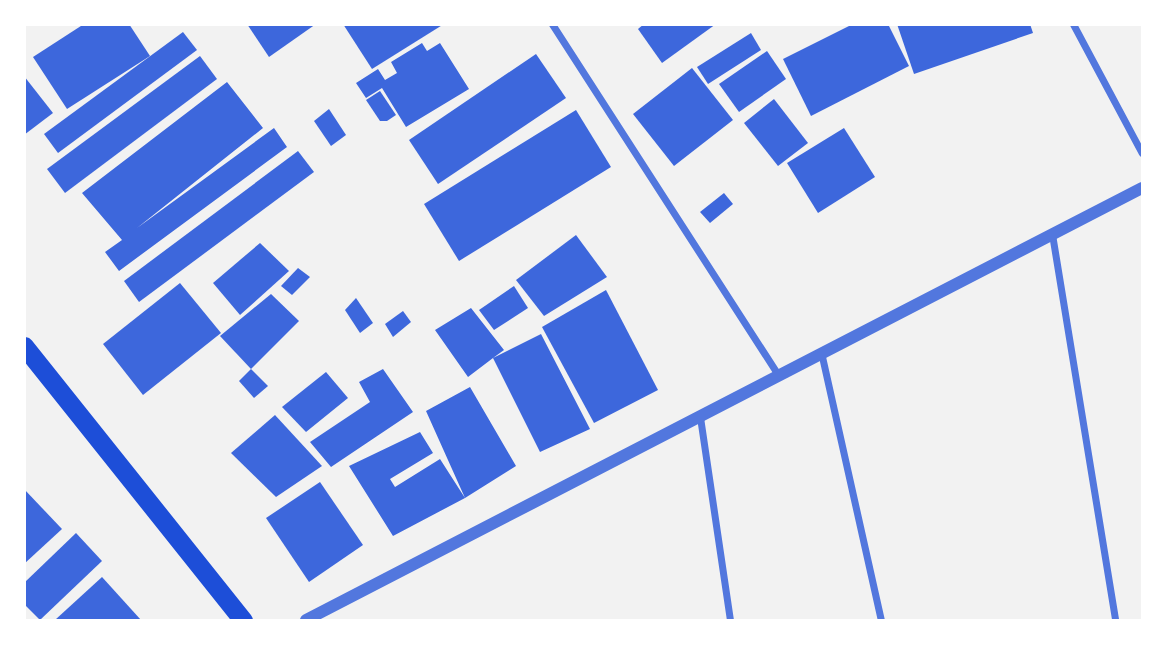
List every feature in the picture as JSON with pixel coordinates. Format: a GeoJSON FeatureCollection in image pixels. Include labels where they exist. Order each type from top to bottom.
{"type":"FeatureCollection","features":[{"type":"Feature","properties":{"kind":"highway"},"geometry":{"type":"LineString","coordinates":[[24,346],[243,621]]}},
{"type":"Feature","properties":{"kind":"street"},"geometry":{"type":"LineString","coordinates":[[552,24],[778,375]]}},
{"type":"Feature","properties":{"kind":"street"},"geometry":{"type":"LineString","coordinates":[[1073,24],[1143,153]]}},
{"type":"Feature","properties":{"kind":"street"},"geometry":{"type":"LineString","coordinates":[[306,621],[1052,232],[1143,188]]}},
{"type":"Feature","properties":{"kind":"street"},"geometry":{"type":"LineString","coordinates":[[1052,232],[1115,621]]}},
{"type":"Feature","properties":{"kind":"street"},"geometry":{"type":"LineString","coordinates":[[821,352],[881,621]]}},
{"type":"Feature","properties":{"kind":"street"},"geometry":{"type":"LineString","coordinates":[[699,417],[730,621]]}},
{"type":"Feature","properties":{"kind":"building"},"geometry":{"type":"Polygon","coordinates":[[[84,24],[129,24],[150,56],[67,109],[33,57],[84,24]]]}},
{"type":"Feature","properties":{"kind":"building"},"geometry":{"type":"Polygon","coordinates":[[[247,24],[316,24],[269,57],[247,24]]]}},
{"type":"Feature","properties":{"kind":"building"},"geometry":{"type":"Polygon","coordinates":[[[343,24],[444,24],[372,69],[343,24]]]}},
{"type":"Feature","properties":{"kind":"building"},"geometry":{"type":"Polygon","coordinates":[[[644,24],[716,24],[662,63],[638,29],[644,24]]]}},
{"type":"Feature","properties":{"kind":"building"},"geometry":{"type":"Polygon","coordinates":[[[853,24],[888,24],[909,66],[811,116],[783,59],[853,24]]]}},
{"type":"Feature","properties":{"kind":"building"},"geometry":{"type":"Polygon","coordinates":[[[897,24],[1030,24],[1033,33],[914,74],[897,24]]]}},
{"type":"Feature","properties":{"kind":"building"},"geometry":{"type":"Polygon","coordinates":[[[183,32],[197,50],[58,153],[44,134],[183,32]]]}},
{"type":"Feature","properties":{"kind":"building"},"geometry":{"type":"Polygon","coordinates":[[[751,33],[761,50],[708,84],[697,67],[751,33]]]}},
{"type":"Feature","properties":{"kind":"building"},"geometry":{"type":"Polygon","coordinates":[[[422,43],[427,51],[440,43],[469,89],[406,127],[382,88],[366,98],[356,83],[378,69],[385,80],[397,73],[391,62],[422,43]]]}},
{"type":"Feature","properties":{"kind":"building"},"geometry":{"type":"Polygon","coordinates":[[[767,51],[786,79],[739,112],[719,84],[767,51]]]}},
{"type":"Feature","properties":{"kind":"building"},"geometry":{"type":"Polygon","coordinates":[[[536,54],[566,98],[438,184],[409,140],[536,54]]]}},
{"type":"Feature","properties":{"kind":"building"},"geometry":{"type":"Polygon","coordinates":[[[200,56],[217,79],[65,193],[47,169],[200,56]]]}},
{"type":"Feature","properties":{"kind":"building"},"geometry":{"type":"Polygon","coordinates":[[[692,68],[733,120],[674,166],[633,114],[692,68]]]}},
{"type":"Feature","properties":{"kind":"building"},"geometry":{"type":"Polygon","coordinates":[[[24,76],[53,113],[24,135],[24,76]]]}},
{"type":"Feature","properties":{"kind":"building"},"geometry":{"type":"Polygon","coordinates":[[[227,82],[263,128],[137,228],[274,128],[287,147],[119,271],[105,252],[122,240],[82,193],[227,82]]]}},
{"type":"Feature","properties":{"kind":"building"},"geometry":{"type":"Polygon","coordinates":[[[380,91],[396,115],[387,121],[380,121],[366,100],[380,91]]]}},
{"type":"Feature","properties":{"kind":"building"},"geometry":{"type":"Polygon","coordinates":[[[774,99],[808,143],[778,166],[744,123],[774,99]]]}},
{"type":"Feature","properties":{"kind":"building"},"geometry":{"type":"Polygon","coordinates":[[[329,109],[346,135],[331,146],[314,121],[329,109]]]}},
{"type":"Feature","properties":{"kind":"building"},"geometry":{"type":"Polygon","coordinates":[[[576,110],[611,167],[459,261],[424,204],[576,110]]]}},
{"type":"Feature","properties":{"kind":"building"},"geometry":{"type":"Polygon","coordinates":[[[844,128],[875,177],[818,213],[787,163],[844,128]]]}},
{"type":"Feature","properties":{"kind":"building"},"geometry":{"type":"Polygon","coordinates":[[[298,151],[314,172],[139,302],[124,281],[298,151]]]}},
{"type":"Feature","properties":{"kind":"building"},"geometry":{"type":"Polygon","coordinates":[[[724,193],[733,204],[710,223],[700,212],[724,193]]]}},
{"type":"Feature","properties":{"kind":"building"},"geometry":{"type":"Polygon","coordinates":[[[576,235],[607,277],[544,316],[516,280],[576,235]]]}},
{"type":"Feature","properties":{"kind":"building"},"geometry":{"type":"Polygon","coordinates":[[[260,243],[289,271],[240,315],[213,283],[260,243]]]}},
{"type":"Feature","properties":{"kind":"building"},"geometry":{"type":"Polygon","coordinates":[[[298,268],[310,277],[292,295],[281,286],[298,268]]]}},
{"type":"Feature","properties":{"kind":"building"},"geometry":{"type":"Polygon","coordinates":[[[180,283],[221,333],[143,395],[103,344],[180,283]]]}},
{"type":"Feature","properties":{"kind":"building"},"geometry":{"type":"Polygon","coordinates":[[[514,286],[528,308],[494,330],[479,310],[514,286]]]}},
{"type":"Feature","properties":{"kind":"building"},"geometry":{"type":"Polygon","coordinates":[[[606,290],[658,390],[594,423],[542,327],[606,290]]]}},
{"type":"Feature","properties":{"kind":"building"},"geometry":{"type":"Polygon","coordinates":[[[271,294],[299,321],[251,369],[220,336],[271,294]]]}},
{"type":"Feature","properties":{"kind":"building"},"geometry":{"type":"Polygon","coordinates":[[[356,298],[373,323],[360,333],[345,310],[356,298]]]}},
{"type":"Feature","properties":{"kind":"building"},"geometry":{"type":"Polygon","coordinates":[[[471,308],[504,350],[468,377],[435,330],[471,308]]]}},
{"type":"Feature","properties":{"kind":"building"},"geometry":{"type":"Polygon","coordinates":[[[403,311],[411,322],[393,337],[385,324],[403,311]]]}},
{"type":"Feature","properties":{"kind":"building"},"geometry":{"type":"Polygon","coordinates":[[[541,334],[590,429],[540,452],[493,358],[541,334]]]}},
{"type":"Feature","properties":{"kind":"building"},"geometry":{"type":"Polygon","coordinates":[[[251,369],[268,386],[254,398],[239,381],[251,369]]]}},
{"type":"Feature","properties":{"kind":"building"},"geometry":{"type":"Polygon","coordinates":[[[383,369],[413,412],[331,467],[310,442],[370,402],[359,382],[383,369]]]}},
{"type":"Feature","properties":{"kind":"building"},"geometry":{"type":"Polygon","coordinates":[[[326,372],[348,398],[306,432],[282,407],[326,372]]]}},
{"type":"Feature","properties":{"kind":"building"},"geometry":{"type":"Polygon","coordinates":[[[470,387],[516,466],[465,498],[426,411],[470,387]]]}},
{"type":"Feature","properties":{"kind":"building"},"geometry":{"type":"Polygon","coordinates":[[[275,415],[322,466],[276,497],[231,453],[275,415]]]}},
{"type":"Feature","properties":{"kind":"building"},"geometry":{"type":"Polygon","coordinates":[[[420,432],[433,453],[390,479],[395,487],[440,459],[465,498],[393,536],[349,466],[420,432]]]}},
{"type":"Feature","properties":{"kind":"building"},"geometry":{"type":"Polygon","coordinates":[[[320,482],[363,545],[309,582],[266,518],[320,482]]]}},
{"type":"Feature","properties":{"kind":"building"},"geometry":{"type":"Polygon","coordinates":[[[24,489],[62,529],[24,564],[24,489]]]}},
{"type":"Feature","properties":{"kind":"building"},"geometry":{"type":"Polygon","coordinates":[[[76,533],[102,561],[40,620],[24,604],[24,583],[76,533]]]}},
{"type":"Feature","properties":{"kind":"building"},"geometry":{"type":"Polygon","coordinates":[[[102,577],[141,620],[55,620],[102,577]]]}}]}
